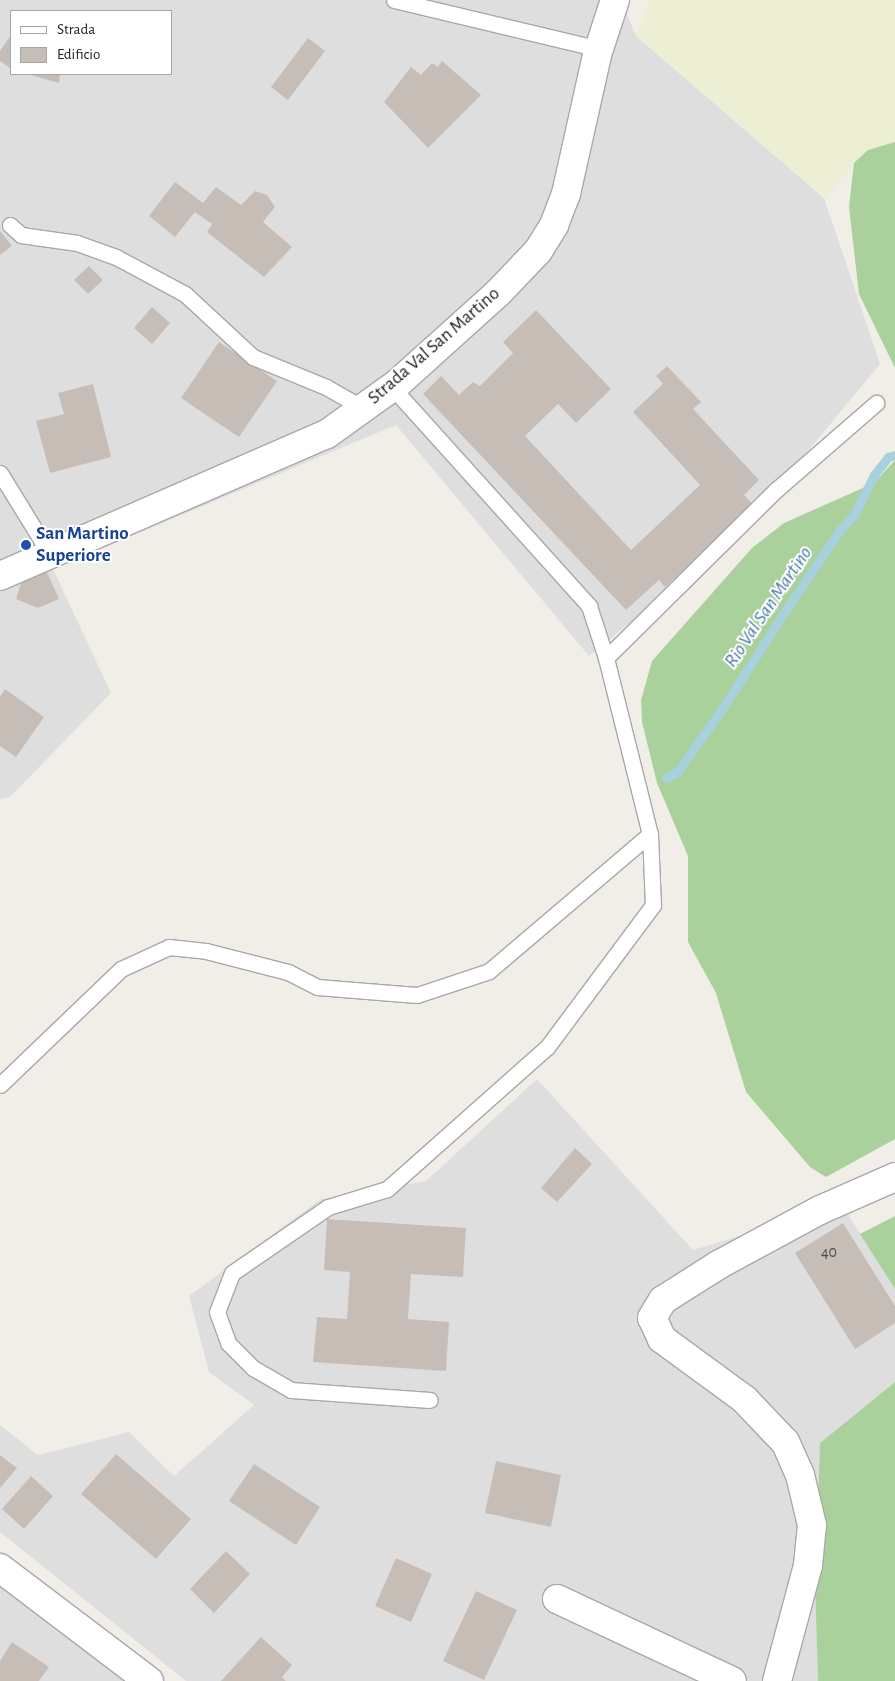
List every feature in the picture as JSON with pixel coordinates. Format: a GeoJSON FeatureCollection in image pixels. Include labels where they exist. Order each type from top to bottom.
{"type":"FeatureCollection","features":[{"type":"Feature","properties":{"kind":"street","name":"Strada Val San Martino"},"geometry":{"type":"LineString","coordinates":[[0,576],[51,556],[327,434],[392,387],[498,293],[538,251],[566,194],[600,49],[615,0]]}},
{"type":"Feature","properties":{"kind":"street"},"geometry":{"type":"LineString","coordinates":[[777,1681],[808,1565],[812,1525],[800,1475],[786,1442],[744,1399],[662,1339],[652,1318],[663,1300],[720,1264],[820,1210],[895,1177]]}},
{"type":"Feature","properties":{"kind":"street"},"geometry":{"type":"LineString","coordinates":[[0,1568],[149,1681]]}},
{"type":"Feature","properties":{"kind":"street"},"geometry":{"type":"LineString","coordinates":[[557,1599],[732,1681]]}},
{"type":"Feature","properties":{"kind":"lane"},"geometry":{"type":"LineString","coordinates":[[394,0],[600,49]]}},
{"type":"Feature","properties":{"kind":"lane"},"geometry":{"type":"LineString","coordinates":[[10,225],[21,235],[77,243],[116,257],[185,294],[253,357],[326,387],[363,408]]}},
{"type":"Feature","properties":{"kind":"lane"},"geometry":{"type":"LineString","coordinates":[[392,387],[589,606],[606,658],[650,834],[652,905],[547,1047],[388,1189],[328,1207],[232,1273],[217,1312],[228,1343],[253,1368],[291,1390],[430,1400]]}},
{"type":"Feature","properties":{"kind":"lane"},"geometry":{"type":"LineString","coordinates":[[606,658],[776,490],[876,403]]}},
{"type":"Feature","properties":{"kind":"lane"},"geometry":{"type":"LineString","coordinates":[[0,473],[51,556]]}},
{"type":"Feature","properties":{"kind":"lane"},"geometry":{"type":"LineString","coordinates":[[0,1085],[121,969],[170,948],[206,951],[288,972],[317,986],[417,995],[489,972],[650,834]]}},
{"type":"Feature","properties":{"kind":"shaded area"},"geometry":{"type":"Polygon","coordinates":[[[0,0],[621,0],[636,36],[824,198],[880,364],[788,475],[670,590],[589,656],[396,425],[53,569],[111,693],[10,797],[0,799],[0,0]]]}},
{"type":"Feature","properties":{"kind":"shaded area"},"geometry":{"type":"Polygon","coordinates":[[[537,1079],[693,1250],[842,1205],[895,1289],[895,1382],[820,1443],[815,1583],[818,1681],[186,1681],[0,1532],[0,1425],[38,1455],[129,1432],[174,1476],[254,1405],[209,1372],[189,1296],[321,1199],[426,1181],[537,1079]]]}},
{"type":"Feature","properties":{"kind":"shaded area"},"geometry":{"type":"Polygon","coordinates":[[[0,1574],[127,1681],[0,1681],[0,1574]]]}},
{"type":"Feature","properties":{"kind":"green space"},"geometry":{"type":"Polygon","coordinates":[[[650,0],[895,0],[895,142],[868,150],[824,198],[636,36],[650,0]]]}},
{"type":"Feature","properties":{"kind":"green space"},"geometry":{"type":"Polygon","coordinates":[[[895,142],[895,368],[859,294],[849,207],[854,163],[868,150],[895,142]]]}},
{"type":"Feature","properties":{"kind":"green space"},"geometry":{"type":"Polygon","coordinates":[[[895,460],[895,1139],[826,1177],[810,1167],[746,1092],[716,993],[688,942],[688,856],[657,783],[642,722],[641,700],[652,661],[752,548],[784,523],[874,483],[895,460]]]}},
{"type":"Feature","properties":{"kind":"green space"},"geometry":{"type":"Polygon","coordinates":[[[895,1216],[895,1289],[860,1234],[895,1216]]]}},
{"type":"Feature","properties":{"kind":"green space"},"geometry":{"type":"Polygon","coordinates":[[[895,1382],[895,1681],[818,1681],[815,1583],[820,1443],[895,1382]]]}},
{"type":"Feature","properties":{"kind":"building"},"geometry":{"type":"Polygon","coordinates":[[[10,36],[10,68],[0,61],[0,51],[10,36]]]}},
{"type":"Feature","properties":{"kind":"building"},"geometry":{"type":"Polygon","coordinates":[[[308,38],[325,51],[288,100],[271,87],[308,38]]]}},
{"type":"Feature","properties":{"kind":"building"},"geometry":{"type":"Polygon","coordinates":[[[442,61],[481,95],[428,148],[384,102],[411,67],[421,75],[432,63],[438,67],[442,61]]]}},
{"type":"Feature","properties":{"kind":"building"},"geometry":{"type":"Polygon","coordinates":[[[31,75],[60,75],[59,83],[31,75]]]}},
{"type":"Feature","properties":{"kind":"building"},"geometry":{"type":"Polygon","coordinates":[[[175,182],[203,203],[216,187],[241,205],[255,191],[267,195],[275,207],[263,222],[292,247],[264,277],[207,232],[212,224],[195,212],[175,237],[149,216],[175,182]]]}},
{"type":"Feature","properties":{"kind":"building"},"geometry":{"type":"Polygon","coordinates":[[[0,231],[12,246],[0,255],[0,231]]]}},
{"type":"Feature","properties":{"kind":"building"},"geometry":{"type":"Polygon","coordinates":[[[89,266],[103,280],[88,294],[74,280],[89,266]]]}},
{"type":"Feature","properties":{"kind":"building"},"geometry":{"type":"Polygon","coordinates":[[[152,307],[170,323],[152,344],[134,328],[152,307]]]}},
{"type":"Feature","properties":{"kind":"building"},"geometry":{"type":"Polygon","coordinates":[[[536,310],[611,389],[576,423],[558,404],[525,436],[631,550],[700,485],[633,412],[663,384],[656,376],[667,366],[701,402],[693,409],[759,480],[744,495],[753,505],[665,587],[659,580],[626,610],[423,394],[441,376],[459,395],[473,382],[480,386],[513,353],[503,342],[536,310]]]}},
{"type":"Feature","properties":{"kind":"building"},"geometry":{"type":"Polygon","coordinates":[[[219,342],[277,381],[239,437],[181,398],[219,342]]]}},
{"type":"Feature","properties":{"kind":"building"},"geometry":{"type":"Polygon","coordinates":[[[93,384],[111,457],[50,473],[36,421],[64,414],[58,393],[93,384]]]}},
{"type":"Feature","properties":{"kind":"building"},"geometry":{"type":"Polygon","coordinates":[[[45,568],[59,599],[38,608],[16,599],[22,580],[45,568]]]}},
{"type":"Feature","properties":{"kind":"building"},"geometry":{"type":"Polygon","coordinates":[[[5,689],[44,717],[16,757],[0,746],[0,697],[5,689]]]}},
{"type":"Feature","properties":{"kind":"building"},"geometry":{"type":"Polygon","coordinates":[[[575,1148],[592,1164],[557,1202],[541,1188],[575,1148]]]}},
{"type":"Feature","properties":{"kind":"building"},"geometry":{"type":"Polygon","coordinates":[[[327,1219],[466,1228],[463,1277],[411,1274],[408,1319],[449,1322],[446,1371],[313,1362],[317,1317],[347,1319],[350,1272],[324,1270],[327,1219]]]}},
{"type":"Feature","properties":{"kind":"building"},"geometry":{"type":"Polygon","coordinates":[[[843,1223],[895,1306],[895,1323],[855,1349],[795,1253],[843,1223]]]}},
{"type":"Feature","properties":{"kind":"building"},"geometry":{"type":"Polygon","coordinates":[[[116,1454],[191,1519],[156,1559],[81,1494],[116,1454]]]}},
{"type":"Feature","properties":{"kind":"building"},"geometry":{"type":"Polygon","coordinates":[[[0,1455],[17,1468],[0,1488],[0,1455]]]}},
{"type":"Feature","properties":{"kind":"building"},"geometry":{"type":"Polygon","coordinates":[[[496,1461],[561,1475],[551,1527],[485,1513],[496,1461]]]}},
{"type":"Feature","properties":{"kind":"building"},"geometry":{"type":"Polygon","coordinates":[[[254,1464],[320,1507],[296,1545],[229,1501],[254,1464]]]}},
{"type":"Feature","properties":{"kind":"building"},"geometry":{"type":"Polygon","coordinates":[[[31,1476],[53,1496],[24,1529],[2,1509],[31,1476]]]}},
{"type":"Feature","properties":{"kind":"building"},"geometry":{"type":"Polygon","coordinates":[[[226,1551],[250,1574],[214,1613],[190,1589],[226,1551]]]}},
{"type":"Feature","properties":{"kind":"building"},"geometry":{"type":"Polygon","coordinates":[[[396,1558],[432,1574],[411,1622],[375,1606],[396,1558]]]}},
{"type":"Feature","properties":{"kind":"building"},"geometry":{"type":"Polygon","coordinates":[[[476,1591],[517,1610],[484,1680],[443,1661],[476,1591]]]}},
{"type":"Feature","properties":{"kind":"building"},"geometry":{"type":"Polygon","coordinates":[[[261,1637],[292,1665],[282,1677],[286,1681],[221,1681],[261,1637]]]}},
{"type":"Feature","properties":{"kind":"building"},"geometry":{"type":"Polygon","coordinates":[[[12,1642],[49,1667],[39,1681],[0,1681],[0,1661],[12,1642]]]}},
{"type":"Feature","properties":{"kind":"waterway","name":"Rio Val San Martino"},"geometry":{"type":"LineString","coordinates":[[666,778],[677,772],[718,715],[840,530],[854,515],[874,475],[888,457],[895,455]]}},
{"type":"Feature","properties":{"kind":"place","name":"San Martino Superiore"},"geometry":{"type":"Point","coordinates":[26,545]}}]}
